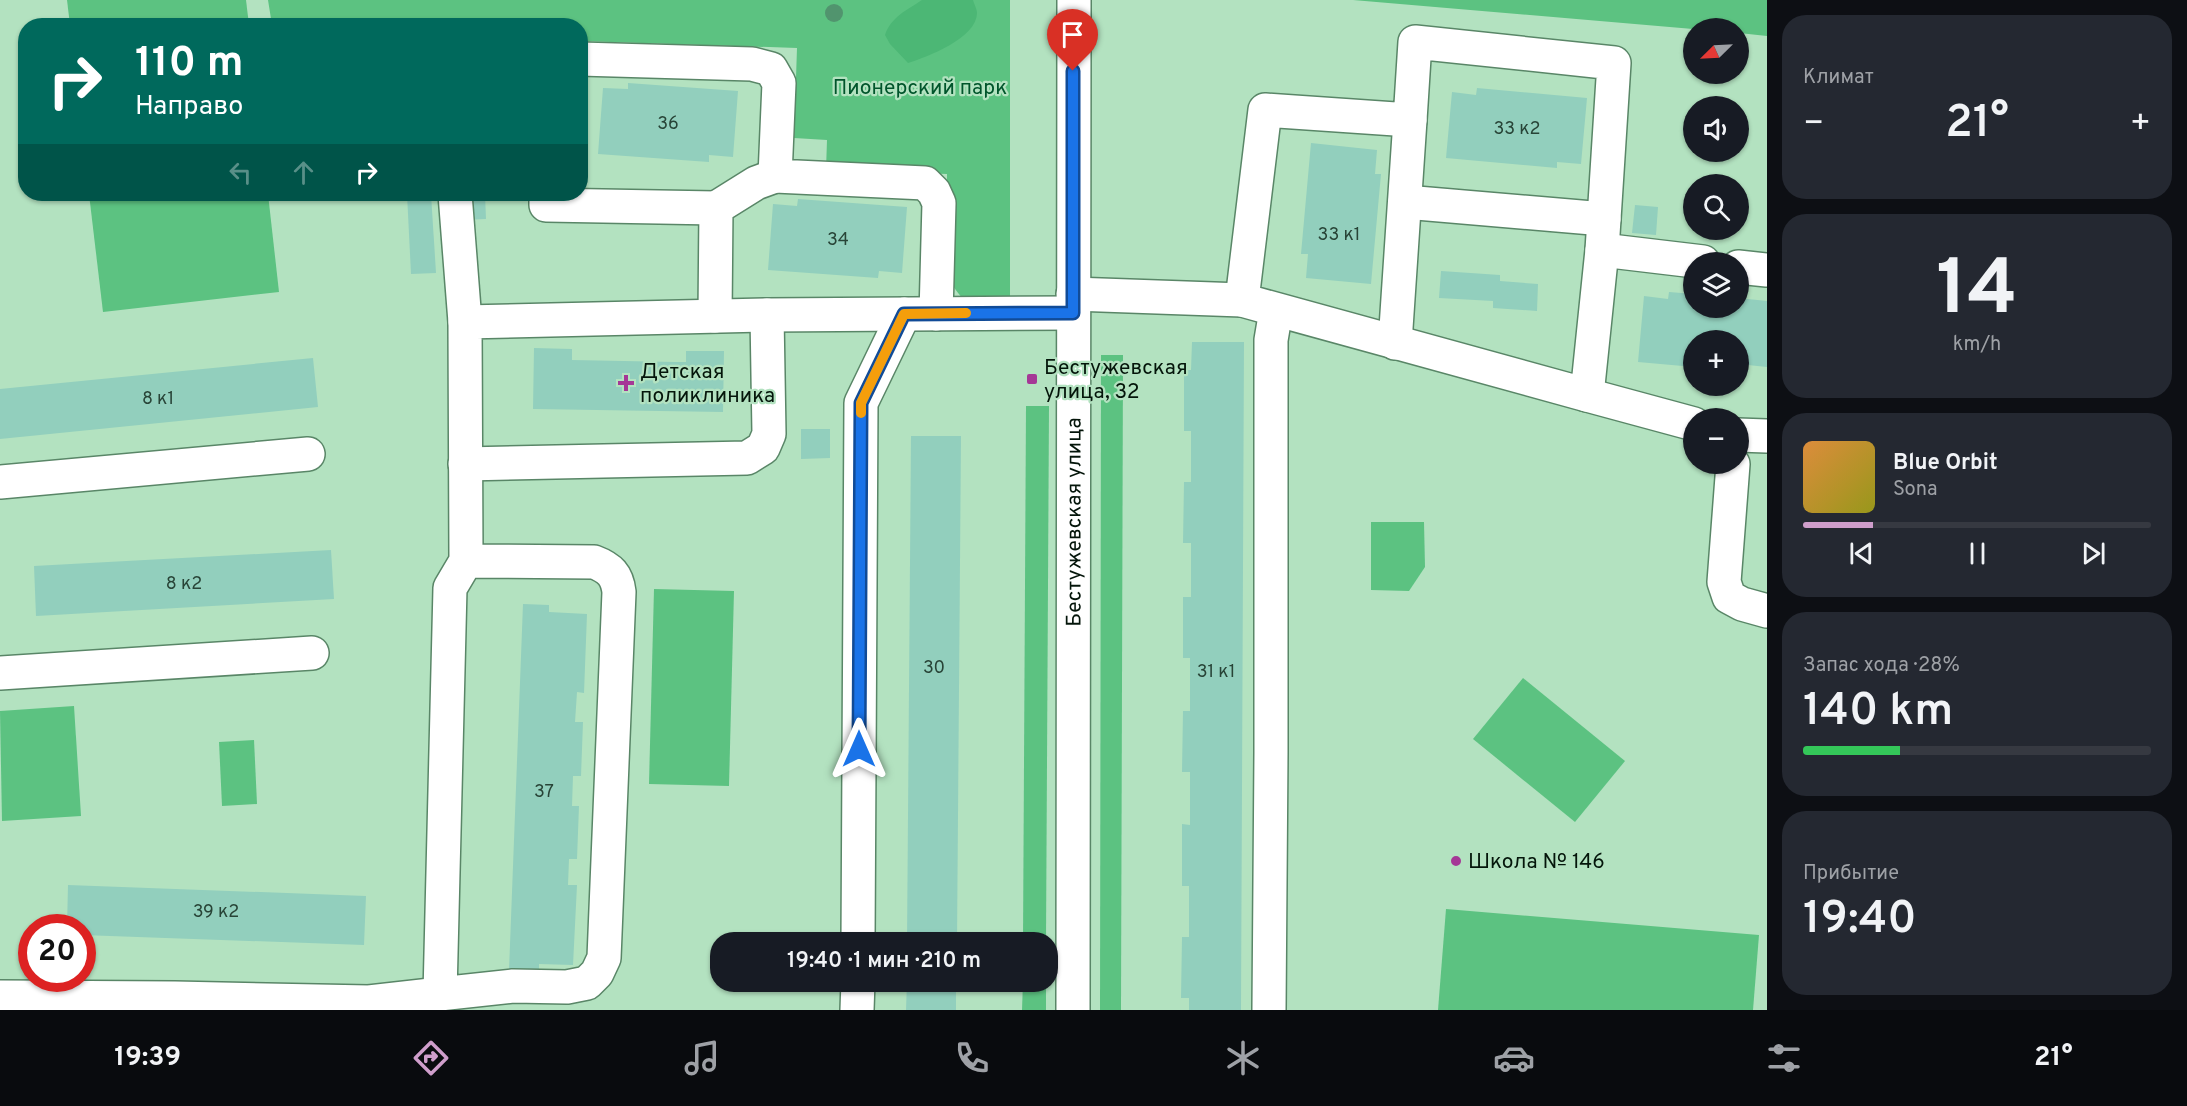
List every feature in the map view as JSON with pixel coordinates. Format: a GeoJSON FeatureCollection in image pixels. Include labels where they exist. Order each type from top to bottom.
{"type":"FeatureCollection","features":[{"type":"Feature","properties":{"kind":"street","name":"Бестужевская улица"},"geometry":{"type":"LineString","coordinates":[[1073,1010],[1074,0]]}},
{"type":"Feature","properties":{"kind":"street"},"geometry":{"type":"LineString","coordinates":[[1395,343],[1415,42],[1614,63],[1603,235],[1587,395]]}},
{"type":"Feature","properties":{"kind":"street"},"geometry":{"type":"LineString","coordinates":[[588,59],[752,64],[771,69],[779,83],[775,176]]}},
{"type":"Feature","properties":{"kind":"street"},"geometry":{"type":"LineString","coordinates":[[1242,300],[1265,110],[1410,120]]}},
{"type":"Feature","properties":{"kind":"street"},"geometry":{"type":"LineString","coordinates":[[546,201],[546,205],[716,208],[756,183],[775,176],[925,183],[934,192],[939,203],[936,314]]}},
{"type":"Feature","properties":{"kind":"street"},"geometry":{"type":"LineString","coordinates":[[440,994],[450,588],[466,561],[465,322],[456,201]]}},
{"type":"Feature","properties":{"kind":"street"},"geometry":{"type":"LineString","coordinates":[[1405,202],[1603,235],[1683,257]]}},
{"type":"Feature","properties":{"kind":"street"},"geometry":{"type":"LineString","coordinates":[[715,316],[716,208]]}},
{"type":"Feature","properties":{"kind":"street"},"geometry":{"type":"LineString","coordinates":[[1749,268],[1767,270]]}},
{"type":"Feature","properties":{"kind":"street"},"geometry":{"type":"LineString","coordinates":[[465,322],[767,315],[936,314],[1073,304],[1242,300],[1683,421]]}},
{"type":"Feature","properties":{"kind":"street"},"geometry":{"type":"LineString","coordinates":[[1269,1010],[1271,340],[1276,310]]}},
{"type":"Feature","properties":{"kind":"street"},"geometry":{"type":"LineString","coordinates":[[858,932],[861,403],[904,314]]}},
{"type":"Feature","properties":{"kind":"street"},"geometry":{"type":"LineString","coordinates":[[465,464],[747,458],[763,448],[769,434],[767,315]]}},
{"type":"Feature","properties":{"kind":"street"},"geometry":{"type":"LineString","coordinates":[[1749,435],[1767,436]]}},
{"type":"Feature","properties":{"kind":"street"},"geometry":{"type":"LineString","coordinates":[[0,482],[309,454]]}},
{"type":"Feature","properties":{"kind":"street"},"geometry":{"type":"LineString","coordinates":[[1732,474],[1724,582],[1729,597],[1742,604],[1767,611]]}},
{"type":"Feature","properties":{"kind":"street"},"geometry":{"type":"LineString","coordinates":[[0,997],[369,1002],[513,986],[567,987],[587,983],[597,973],[603,958],[620,592],[617,578],[607,567],[594,562],[466,561]]}},
{"type":"Feature","properties":{"kind":"street"},"geometry":{"type":"LineString","coordinates":[[0,673],[312,653]]}},
{"type":"Feature","properties":{"kind":"street"},"geometry":{"type":"LineString","coordinates":[[857,1010],[858,992]]}},
{"type":"Feature","properties":{"kind":"green space"},"geometry":{"type":"Polygon","coordinates":[[[67,0],[246,0],[248,18],[69,18],[67,0]]]}},
{"type":"Feature","properties":{"kind":"green space","name":"Пионерский парк"},"geometry":{"type":"Polygon","coordinates":[[[268,0],[1010,0],[1010,306],[972,307],[960,296],[951,282],[946,245],[947,174],[826,170],[827,140],[794,138],[797,48],[588,41],[588,18],[271,18],[268,0]]]}},
{"type":"Feature","properties":{"kind":"green space"},"geometry":{"type":"Polygon","coordinates":[[[922,0],[973,0],[977,10],[975,22],[969,31],[950,45],[908,63],[890,44],[885,35],[895,19],[922,0]]]}},
{"type":"Feature","properties":{"kind":"green space"},"geometry":{"type":"Polygon","coordinates":[[[1353,0],[1767,0],[1767,36],[1749,34],[1749,18],[1683,18],[1683,28],[1353,0]]]}},
{"type":"Feature","properties":{"kind":"green space"},"geometry":{"type":"Polygon","coordinates":[[[90,201],[269,201],[279,292],[103,312],[90,201]]]}},
{"type":"Feature","properties":{"kind":"green space"},"geometry":{"type":"Polygon","coordinates":[[[1101,355],[1123,355],[1121,1010],[1100,1010],[1101,355]]]}},
{"type":"Feature","properties":{"kind":"green space"},"geometry":{"type":"Polygon","coordinates":[[[1026,406],[1049,406],[1046,932],[1023,932],[1026,406]]]}},
{"type":"Feature","properties":{"kind":"green space"},"geometry":{"type":"Polygon","coordinates":[[[1371,522],[1424,522],[1425,567],[1409,591],[1371,590],[1371,522]]]}},
{"type":"Feature","properties":{"kind":"green space"},"geometry":{"type":"Polygon","coordinates":[[[654,589],[734,591],[729,786],[649,784],[654,589]]]}},
{"type":"Feature","properties":{"kind":"green space"},"geometry":{"type":"Polygon","coordinates":[[[1523,678],[1625,761],[1575,822],[1473,739],[1523,678]]]}},
{"type":"Feature","properties":{"kind":"green space"},"geometry":{"type":"Polygon","coordinates":[[[74,706],[81,816],[2,821],[0,711],[74,706]]]}},
{"type":"Feature","properties":{"kind":"green space"},"geometry":{"type":"Polygon","coordinates":[[[254,740],[257,804],[222,806],[219,742],[254,740]]]}},
{"type":"Feature","properties":{"kind":"green space"},"geometry":{"type":"Polygon","coordinates":[[[1446,909],[1759,935],[1753,1010],[1438,1010],[1446,909]]]}},
{"type":"Feature","properties":{"kind":"green space"},"geometry":{"type":"Polygon","coordinates":[[[1023,992],[1046,992],[1046,1010],[1022,1010],[1023,992]]]}},
{"type":"Feature","properties":{"kind":"building"},"geometry":{"type":"Polygon","coordinates":[[[628,83],[738,91],[733,157],[709,155],[709,162],[598,154],[603,88],[628,89],[628,83]]]}},
{"type":"Feature","properties":{"kind":"building"},"geometry":{"type":"Polygon","coordinates":[[[1477,88],[1587,98],[1581,164],[1557,162],[1557,168],[1446,158],[1452,92],[1476,95],[1477,88]]]}},
{"type":"Feature","properties":{"kind":"building"},"geometry":{"type":"Polygon","coordinates":[[[1311,143],[1377,150],[1375,174],[1381,174],[1371,284],[1306,278],[1308,254],[1301,254],[1311,143]]]}},
{"type":"Feature","properties":{"kind":"building"},"geometry":{"type":"Polygon","coordinates":[[[798,199],[907,207],[902,273],[879,271],[878,278],[768,270],[773,204],[797,206],[798,199]]]}},
{"type":"Feature","properties":{"kind":"building"},"geometry":{"type":"Polygon","coordinates":[[[407,201],[431,201],[436,273],[411,274],[407,201]]]}},
{"type":"Feature","properties":{"kind":"building"},"geometry":{"type":"Polygon","coordinates":[[[463,201],[485,201],[486,219],[464,220],[463,201]]]}},
{"type":"Feature","properties":{"kind":"building"},"geometry":{"type":"Polygon","coordinates":[[[1635,205],[1658,207],[1656,235],[1632,233],[1635,205]]]}},
{"type":"Feature","properties":{"kind":"building"},"geometry":{"type":"Polygon","coordinates":[[[1441,271],[1500,275],[1500,281],[1538,284],[1537,311],[1493,308],[1493,301],[1439,298],[1441,271]]]}},
{"type":"Feature","properties":{"kind":"building"},"geometry":{"type":"Polygon","coordinates":[[[1669,292],[1683,293],[1683,318],[1749,318],[1749,299],[1767,301],[1767,367],[1749,365],[1749,330],[1683,330],[1683,366],[1638,362],[1644,296],[1668,299],[1669,292]]]}},
{"type":"Feature","properties":{"kind":"building"},"geometry":{"type":"Polygon","coordinates":[[[1192,342],[1244,342],[1241,1010],[1189,1010],[1189,998],[1181,998],[1182,937],[1189,937],[1189,886],[1182,886],[1182,824],[1190,825],[1190,772],[1182,772],[1183,711],[1190,711],[1190,658],[1183,658],[1183,597],[1191,597],[1191,543],[1183,543],[1184,482],[1191,482],[1191,431],[1184,431],[1184,370],[1191,370],[1192,342]]]}},
{"type":"Feature","properties":{"kind":"building"},"geometry":{"type":"Polygon","coordinates":[[[534,348],[572,349],[572,360],[675,362],[686,362],[686,351],[724,351],[723,412],[533,409],[534,348]]]}},
{"type":"Feature","properties":{"kind":"building"},"geometry":{"type":"Polygon","coordinates":[[[313,358],[318,407],[0,439],[0,389],[313,358]]]}},
{"type":"Feature","properties":{"kind":"building"},"geometry":{"type":"Polygon","coordinates":[[[801,429],[830,429],[830,458],[801,459],[801,429]]]}},
{"type":"Feature","properties":{"kind":"building"},"geometry":{"type":"Polygon","coordinates":[[[911,436],[961,436],[957,932],[907,932],[911,436]]]}},
{"type":"Feature","properties":{"kind":"building"},"geometry":{"type":"Polygon","coordinates":[[[331,550],[334,599],[36,616],[34,566],[331,550]]]}},
{"type":"Feature","properties":{"kind":"building"},"geometry":{"type":"Polygon","coordinates":[[[523,604],[549,605],[549,612],[587,614],[584,693],[577,692],[575,722],[583,722],[581,776],[573,776],[572,806],[579,806],[577,859],[569,859],[568,885],[577,885],[573,965],[539,964],[539,973],[509,971],[523,604]]]}},
{"type":"Feature","properties":{"kind":"building"},"geometry":{"type":"Polygon","coordinates":[[[68,885],[366,896],[364,945],[96,935],[96,914],[67,914],[68,885]]]}},
{"type":"Feature","properties":{"kind":"building"},"geometry":{"type":"Polygon","coordinates":[[[907,992],[956,992],[956,1010],[906,1010],[907,992]]]}},
{"type":"Feature","properties":{"kind":"slow traffic"},"geometry":{"type":"LineString","coordinates":[[861,413],[861,403],[904,314],[966,313]]}},
{"type":"Feature","properties":{"kind":"place","name":"Бестужевская улица, 32"},"geometry":{"type":"Point","coordinates":[1032,379]}},
{"type":"Feature","properties":{"kind":"place","name":"Детская поликлиника"},"geometry":{"type":"Point","coordinates":[626,383]}},
{"type":"Feature","properties":{"kind":"place","name":"Школа № 146"},"geometry":{"type":"Point","coordinates":[1456,861]}},
{"type":"Feature","properties":{"kind":"route"},"geometry":{"type":"LineString","coordinates":[[859,749],[861,403],[904,314],[1073,313],[1073,71]]}}]}
